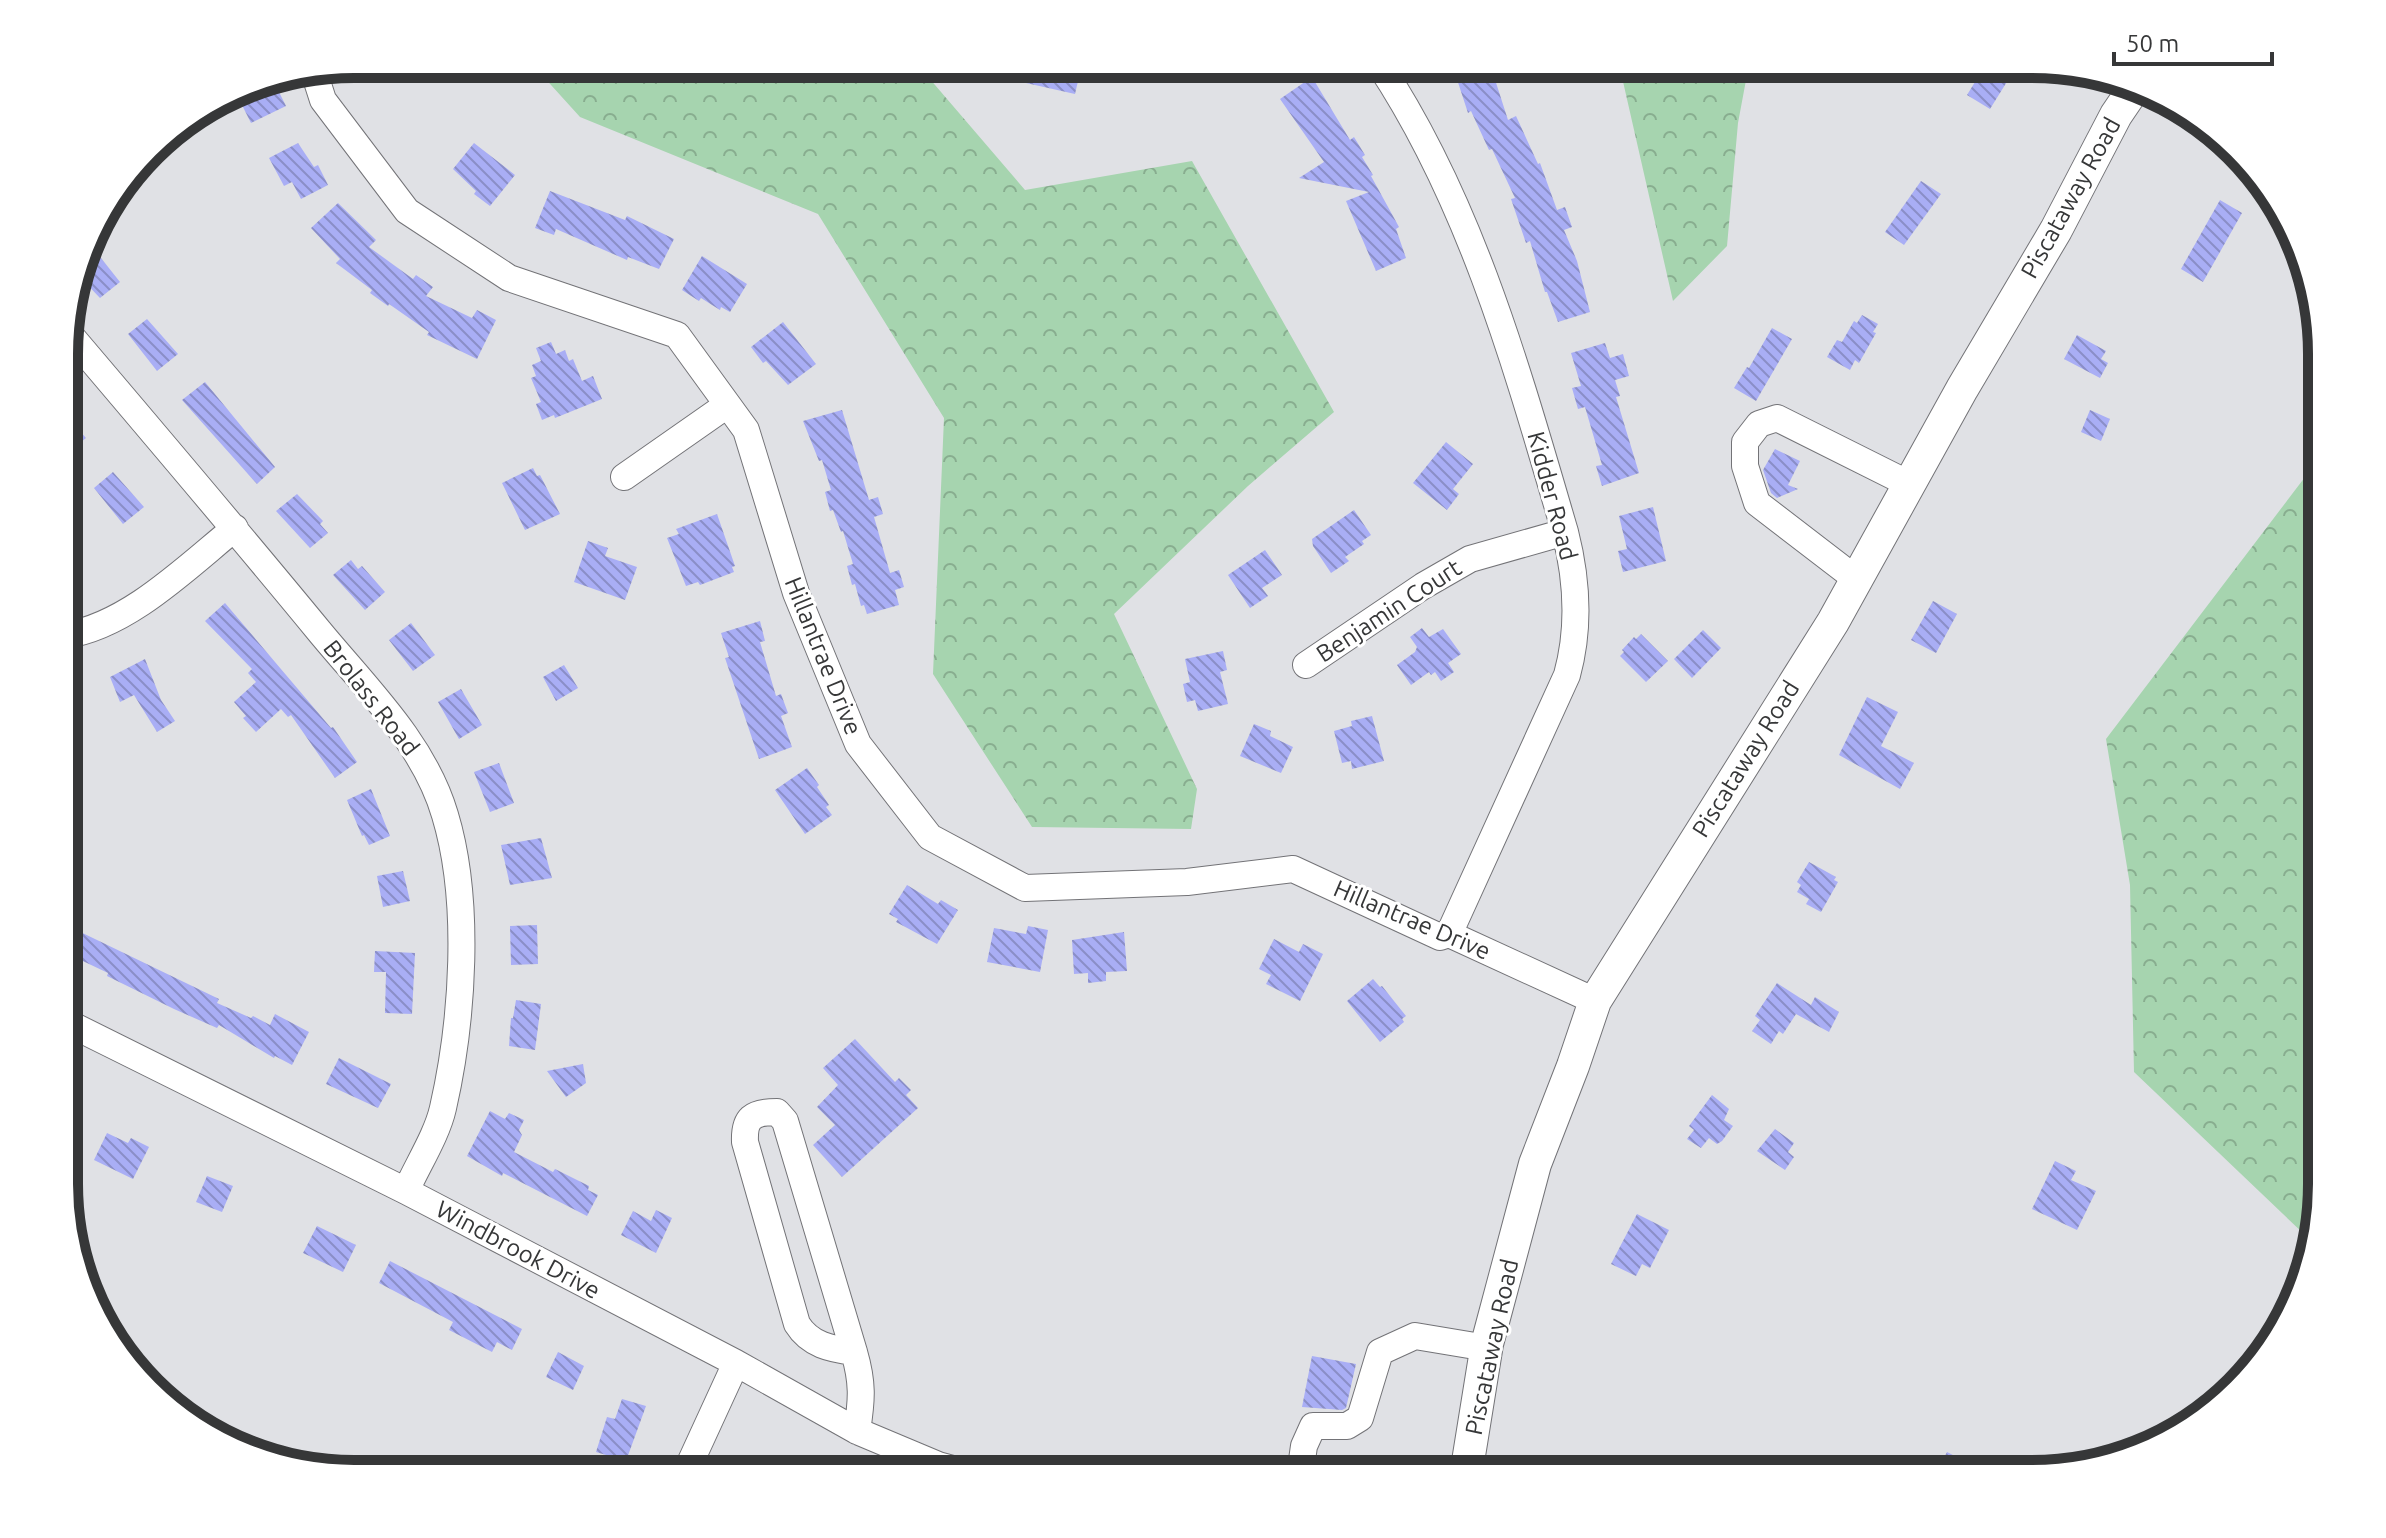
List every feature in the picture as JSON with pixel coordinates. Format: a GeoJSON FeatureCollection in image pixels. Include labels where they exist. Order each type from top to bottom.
{"type":"FeatureCollection","features":[{"type":"Feature","properties":{"kind":"main road","name":"Piscataway Road"},"geometry":{"type":"LineString","coordinates":[[1468,1459],[1487,1348],[1535,1164],[1595,1001],[1833,622],[2129,97]]}},
{"type":"Feature","properties":{"kind":"street","name":"Kidder Road"},"geometry":{"type":"LineString","coordinates":[[1388,78],[1430,152],[1472,250],[1510,352],[1565,532],[1571,555],[1576,603],[1573,653],[1567,675],[1449,934]]}},
{"type":"Feature","properties":{"kind":"street","name":"Hillantrae Drive"},"geometry":{"type":"LineString","coordinates":[[317,81],[323,100],[407,211],[509,278],[677,335],[746,430],[796,593],[858,744],[930,837],[1025,888],[1187,882],[1293,869],[1440,937],[1449,934],[1595,1001]]}},
{"type":"Feature","properties":{"kind":"street","name":"Brolass Road"},"geometry":{"type":"LineString","coordinates":[[79,345],[235,528],[414,747],[445,812],[458,871],[463,918],[458,1000],[442,1111],[406,1191]]}},
{"type":"Feature","properties":{"kind":"street"},"geometry":{"type":"LineString","coordinates":[[624,477],[727,405]]}},
{"type":"Feature","properties":{"kind":"street"},"geometry":{"type":"LineString","coordinates":[[1856,579],[1757,503],[1745,466],[1745,442],[1759,424],[1777,418],[1909,484]]}},
{"type":"Feature","properties":{"kind":"street"},"geometry":{"type":"LineString","coordinates":[[78,631],[109,620],[142,603],[235,528]]}},
{"type":"Feature","properties":{"kind":"street","name":"Benjamin Court"},"geometry":{"type":"LineString","coordinates":[[1306,665],[1423,586],[1470,559],[1565,532]]}},
{"type":"Feature","properties":{"kind":"street","name":"Windbrook Drive"},"geometry":{"type":"LineString","coordinates":[[78,1028],[406,1191],[736,1363],[857,1431],[925,1460]]}},
{"type":"Feature","properties":{"kind":"street"},"geometry":{"type":"LineString","coordinates":[[854,1352],[832,1349],[811,1341],[797,1324],[745,1142],[745,1127],[750,1118],[764,1112],[777,1112],[785,1121],[854,1352],[862,1380],[863,1398],[857,1431]]}},
{"type":"Feature","properties":{"kind":"street"},"geometry":{"type":"LineString","coordinates":[[1302,1459],[1313,1426],[1347,1426],[1360,1418],[1380,1352],[1415,1336],[1487,1348]]}},
{"type":"Feature","properties":{"kind":"street"},"geometry":{"type":"LineString","coordinates":[[692,1460],[736,1363]]}},
{"type":"Feature","properties":{"kind":"green space"},"geometry":{"type":"Polygon","coordinates":[[[1622,78],[1746,78],[1738,123],[1727,246],[1673,301],[1622,78]]]}},
{"type":"Feature","properties":{"kind":"green space"},"geometry":{"type":"Polygon","coordinates":[[[545,79],[930,79],[1025,190],[1192,161],[1334,412],[1248,486],[1114,614],[1197,789],[1191,829],[1032,827],[933,674],[944,418],[818,214],[580,117],[545,79]]]}},
{"type":"Feature","properties":{"kind":"green space"},"geometry":{"type":"Polygon","coordinates":[[[2307,474],[2307,1202],[2303,1234],[2134,1072],[2130,885],[2106,739],[2307,474]]]}},
{"type":"Feature","properties":{"kind":"building"},"geometry":{"type":"Polygon","coordinates":[[[1313,78],[1350,140],[1354,137],[1365,155],[1362,157],[1399,227],[1396,229],[1406,258],[1376,271],[1346,201],[1369,192],[1299,178],[1324,162],[1280,99],[1313,78]]]}},
{"type":"Feature","properties":{"kind":"building"},"geometry":{"type":"Polygon","coordinates":[[[1457,78],[1495,78],[1508,120],[1516,116],[1540,163],[1557,210],[1565,207],[1572,227],[1564,230],[1577,261],[1590,312],[1558,322],[1545,292],[1530,241],[1526,243],[1511,199],[1515,198],[1471,111],[1468,113],[1457,78]]]}},
{"type":"Feature","properties":{"kind":"building"},"geometry":{"type":"Polygon","coordinates":[[[1977,78],[2009,78],[1990,109],[1967,95],[1977,78]]]}},
{"type":"Feature","properties":{"kind":"building"},"geometry":{"type":"Polygon","coordinates":[[[1027,79],[1079,79],[1075,94],[1026,83],[1027,79]]]}},
{"type":"Feature","properties":{"kind":"building"},"geometry":{"type":"Polygon","coordinates":[[[278,90],[286,106],[251,123],[241,103],[278,90]]]}},
{"type":"Feature","properties":{"kind":"building"},"geometry":{"type":"Polygon","coordinates":[[[298,143],[314,167],[318,165],[328,185],[301,199],[292,182],[284,186],[269,158],[298,143]]]}},
{"type":"Feature","properties":{"kind":"building"},"geometry":{"type":"Polygon","coordinates":[[[474,143],[515,175],[490,206],[474,194],[476,191],[453,169],[474,143]]]}},
{"type":"Feature","properties":{"kind":"building"},"geometry":{"type":"Polygon","coordinates":[[[1921,181],[1941,194],[1904,245],[1885,232],[1921,181]]]}},
{"type":"Feature","properties":{"kind":"building"},"geometry":{"type":"Polygon","coordinates":[[[550,191],[625,220],[627,216],[674,239],[659,269],[628,257],[627,260],[556,229],[554,235],[535,228],[550,191]]]}},
{"type":"Feature","properties":{"kind":"building"},"geometry":{"type":"Polygon","coordinates":[[[2220,200],[2242,213],[2203,282],[2181,269],[2220,200]]]}},
{"type":"Feature","properties":{"kind":"building"},"geometry":{"type":"Polygon","coordinates":[[[338,203],[376,240],[369,247],[413,279],[416,275],[433,287],[426,296],[472,318],[477,310],[496,320],[477,359],[427,335],[429,332],[370,293],[372,290],[336,263],[340,259],[311,228],[338,203]]]}},
{"type":"Feature","properties":{"kind":"building"},"geometry":{"type":"Polygon","coordinates":[[[97,254],[120,282],[100,298],[87,285],[97,254]]]}},
{"type":"Feature","properties":{"kind":"building"},"geometry":{"type":"Polygon","coordinates":[[[702,256],[747,284],[730,312],[721,307],[720,310],[701,298],[699,301],[682,290],[702,256]]]}},
{"type":"Feature","properties":{"kind":"building"},"geometry":{"type":"Polygon","coordinates":[[[1862,315],[1878,324],[1859,363],[1855,360],[1850,370],[1827,357],[1837,340],[1842,342],[1854,321],[1857,323],[1862,315]]]}},
{"type":"Feature","properties":{"kind":"building"},"geometry":{"type":"Polygon","coordinates":[[[147,319],[178,354],[157,371],[128,334],[147,319]]]}},
{"type":"Feature","properties":{"kind":"building"},"geometry":{"type":"Polygon","coordinates":[[[783,322],[816,364],[788,385],[766,361],[763,363],[751,347],[783,322]]]}},
{"type":"Feature","properties":{"kind":"building"},"geometry":{"type":"Polygon","coordinates":[[[1772,328],[1792,339],[1756,401],[1734,388],[1772,328]]]}},
{"type":"Feature","properties":{"kind":"building"},"geometry":{"type":"Polygon","coordinates":[[[2077,335],[2106,351],[2101,359],[2108,363],[2100,378],[2064,359],[2077,335]]]}},
{"type":"Feature","properties":{"kind":"building"},"geometry":{"type":"Polygon","coordinates":[[[551,342],[556,354],[565,350],[569,361],[573,359],[582,381],[593,376],[602,399],[555,418],[554,415],[542,420],[536,404],[541,402],[531,378],[536,376],[532,365],[541,361],[536,348],[551,342]]]}},
{"type":"Feature","properties":{"kind":"building"},"geometry":{"type":"Polygon","coordinates":[[[1605,343],[1610,358],[1623,354],[1629,376],[1615,380],[1620,396],[1616,397],[1639,473],[1602,486],[1596,466],[1602,465],[1585,407],[1578,409],[1572,388],[1581,386],[1571,353],[1605,343]]]}},
{"type":"Feature","properties":{"kind":"building"},"geometry":{"type":"Polygon","coordinates":[[[205,382],[275,467],[257,484],[182,400],[205,382]]]}},
{"type":"Feature","properties":{"kind":"building"},"geometry":{"type":"Polygon","coordinates":[[[842,410],[869,500],[878,497],[883,514],[874,517],[890,573],[899,570],[904,587],[895,590],[899,605],[867,614],[864,605],[861,606],[855,584],[852,585],[847,566],[853,564],[843,531],[833,510],[830,511],[825,492],[831,490],[822,460],[819,461],[803,421],[842,410]]]}},
{"type":"Feature","properties":{"kind":"building"},"geometry":{"type":"Polygon","coordinates":[[[2090,410],[2110,419],[2101,441],[2081,432],[2090,410]]]}},
{"type":"Feature","properties":{"kind":"building"},"geometry":{"type":"Polygon","coordinates":[[[78,429],[86,438],[78,444],[78,429]]]}},
{"type":"Feature","properties":{"kind":"building"},"geometry":{"type":"Polygon","coordinates":[[[1446,442],[1473,464],[1453,489],[1459,494],[1447,510],[1413,483],[1446,442]]]}},
{"type":"Feature","properties":{"kind":"building"},"geometry":{"type":"Polygon","coordinates":[[[1775,449],[1800,461],[1788,485],[1798,489],[1777,498],[1771,493],[1763,470],[1775,449]]]}},
{"type":"Feature","properties":{"kind":"building"},"geometry":{"type":"Polygon","coordinates":[[[533,468],[537,476],[540,475],[560,514],[525,530],[502,483],[533,468]]]}},
{"type":"Feature","properties":{"kind":"building"},"geometry":{"type":"Polygon","coordinates":[[[113,472],[144,507],[123,524],[94,488],[113,472]]]}},
{"type":"Feature","properties":{"kind":"building"},"geometry":{"type":"Polygon","coordinates":[[[297,494],[323,521],[320,524],[328,533],[310,548],[276,511],[297,494]]]}},
{"type":"Feature","properties":{"kind":"building"},"geometry":{"type":"Polygon","coordinates":[[[1653,507],[1666,561],[1623,572],[1618,551],[1627,549],[1619,516],[1653,507]]]}},
{"type":"Feature","properties":{"kind":"building"},"geometry":{"type":"Polygon","coordinates":[[[1354,510],[1371,535],[1345,557],[1349,561],[1331,573],[1313,546],[1312,539],[1354,510]]]}},
{"type":"Feature","properties":{"kind":"building"},"geometry":{"type":"Polygon","coordinates":[[[717,514],[735,566],[732,567],[734,572],[700,585],[698,582],[686,586],[667,538],[679,534],[676,529],[717,514]]]}},
{"type":"Feature","properties":{"kind":"building"},"geometry":{"type":"Polygon","coordinates":[[[588,541],[608,548],[605,556],[637,567],[625,600],[574,582],[588,541]]]}},
{"type":"Feature","properties":{"kind":"building"},"geometry":{"type":"Polygon","coordinates":[[[1265,550],[1282,575],[1262,588],[1268,596],[1250,608],[1228,575],[1265,550]]]}},
{"type":"Feature","properties":{"kind":"building"},"geometry":{"type":"Polygon","coordinates":[[[351,560],[358,569],[362,566],[385,592],[365,610],[333,575],[351,560]]]}},
{"type":"Feature","properties":{"kind":"building"},"geometry":{"type":"Polygon","coordinates":[[[1933,601],[1957,614],[1936,653],[1911,640],[1933,601]]]}},
{"type":"Feature","properties":{"kind":"building"},"geometry":{"type":"Polygon","coordinates":[[[225,603],[333,727],[357,762],[335,778],[291,715],[288,717],[281,709],[256,732],[243,718],[246,716],[234,702],[256,682],[248,673],[252,669],[205,621],[225,603]]]}},
{"type":"Feature","properties":{"kind":"building"},"geometry":{"type":"Polygon","coordinates":[[[760,621],[765,641],[760,642],[776,696],[781,694],[788,713],[781,716],[792,747],[759,759],[725,658],[729,657],[721,633],[760,621]]]}},
{"type":"Feature","properties":{"kind":"building"},"geometry":{"type":"Polygon","coordinates":[[[411,623],[435,655],[413,671],[389,640],[411,623]]]}},
{"type":"Feature","properties":{"kind":"building"},"geometry":{"type":"Polygon","coordinates":[[[1422,628],[1429,637],[1443,629],[1461,654],[1448,663],[1454,672],[1441,681],[1435,672],[1431,675],[1429,672],[1411,685],[1397,665],[1415,652],[1417,647],[1410,637],[1422,628]]]}},
{"type":"Feature","properties":{"kind":"building"},"geometry":{"type":"Polygon","coordinates":[[[1703,630],[1721,648],[1692,678],[1674,659],[1703,630]]]}},
{"type":"Feature","properties":{"kind":"building"},"geometry":{"type":"Polygon","coordinates":[[[1641,634],[1668,661],[1646,682],[1620,656],[1634,637],[1636,639],[1641,634]]]}},
{"type":"Feature","properties":{"kind":"building"},"geometry":{"type":"Polygon","coordinates":[[[1223,651],[1227,670],[1220,672],[1228,704],[1198,711],[1195,700],[1187,702],[1183,684],[1190,682],[1185,659],[1223,651]]]}},
{"type":"Feature","properties":{"kind":"building"},"geometry":{"type":"Polygon","coordinates":[[[145,659],[161,700],[175,721],[157,732],[134,695],[120,702],[110,677],[145,659]]]}},
{"type":"Feature","properties":{"kind":"building"},"geometry":{"type":"Polygon","coordinates":[[[564,665],[578,688],[556,701],[543,677],[564,665]]]}},
{"type":"Feature","properties":{"kind":"building"},"geometry":{"type":"Polygon","coordinates":[[[461,689],[482,725],[459,739],[438,702],[461,689]]]}},
{"type":"Feature","properties":{"kind":"building"},"geometry":{"type":"Polygon","coordinates":[[[1867,697],[1898,712],[1881,746],[1914,763],[1900,789],[1839,755],[1867,697]]]}},
{"type":"Feature","properties":{"kind":"building"},"geometry":{"type":"Polygon","coordinates":[[[1372,716],[1384,761],[1352,769],[1351,761],[1342,763],[1334,731],[1352,726],[1351,721],[1372,716]]]}},
{"type":"Feature","properties":{"kind":"building"},"geometry":{"type":"Polygon","coordinates":[[[1254,724],[1271,731],[1270,736],[1293,747],[1281,773],[1240,756],[1254,724]]]}},
{"type":"Feature","properties":{"kind":"building"},"geometry":{"type":"Polygon","coordinates":[[[499,763],[514,803],[490,812],[474,772],[499,763]]]}},
{"type":"Feature","properties":{"kind":"building"},"geometry":{"type":"Polygon","coordinates":[[[807,768],[819,785],[817,787],[832,815],[805,834],[775,790],[807,768]]]}},
{"type":"Feature","properties":{"kind":"building"},"geometry":{"type":"Polygon","coordinates":[[[371,789],[390,836],[369,845],[347,800],[371,789]]]}},
{"type":"Feature","properties":{"kind":"building"},"geometry":{"type":"Polygon","coordinates":[[[541,838],[552,878],[510,885],[501,845],[541,838]]]}},
{"type":"Feature","properties":{"kind":"building"},"geometry":{"type":"Polygon","coordinates":[[[1809,862],[1836,877],[1834,880],[1838,882],[1821,912],[1806,904],[1809,899],[1797,892],[1801,885],[1797,882],[1809,862]]]}},
{"type":"Feature","properties":{"kind":"building"},"geometry":{"type":"Polygon","coordinates":[[[403,871],[410,901],[383,907],[377,876],[403,871]]]}},
{"type":"Feature","properties":{"kind":"building"},"geometry":{"type":"Polygon","coordinates":[[[907,885],[938,904],[941,900],[958,910],[937,944],[896,922],[898,919],[889,914],[907,885]]]}},
{"type":"Feature","properties":{"kind":"building"},"geometry":{"type":"Polygon","coordinates":[[[537,925],[538,964],[511,965],[510,926],[537,925]]]}},
{"type":"Feature","properties":{"kind":"building"},"geometry":{"type":"Polygon","coordinates":[[[1028,926],[1048,930],[1040,972],[987,962],[994,928],[1026,934],[1028,926]]]}},
{"type":"Feature","properties":{"kind":"building"},"geometry":{"type":"Polygon","coordinates":[[[78,931],[219,999],[217,1003],[251,1018],[253,1016],[270,1025],[275,1014],[309,1032],[292,1065],[274,1058],[219,1025],[217,1028],[107,976],[108,973],[78,959],[78,931]]]}},
{"type":"Feature","properties":{"kind":"building"},"geometry":{"type":"Polygon","coordinates":[[[1124,932],[1127,971],[1106,972],[1106,981],[1088,983],[1088,973],[1074,974],[1072,940],[1124,932]]]}},
{"type":"Feature","properties":{"kind":"building"},"geometry":{"type":"Polygon","coordinates":[[[1274,939],[1299,952],[1303,944],[1323,954],[1300,1001],[1266,984],[1271,975],[1259,969],[1274,939]]]}},
{"type":"Feature","properties":{"kind":"building"},"geometry":{"type":"Polygon","coordinates":[[[375,951],[415,953],[412,1014],[385,1013],[386,972],[374,972],[375,951]]]}},
{"type":"Feature","properties":{"kind":"building"},"geometry":{"type":"Polygon","coordinates":[[[1373,979],[1406,1016],[1402,1019],[1404,1022],[1380,1042],[1347,1001],[1373,979]]]}},
{"type":"Feature","properties":{"kind":"building"},"geometry":{"type":"Polygon","coordinates":[[[1777,983],[1811,1005],[1815,997],[1839,1012],[1829,1032],[1796,1014],[1783,1034],[1779,1031],[1771,1044],[1752,1031],[1760,1020],[1755,1016],[1777,983]]]}},
{"type":"Feature","properties":{"kind":"building"},"geometry":{"type":"Polygon","coordinates":[[[516,1000],[541,1004],[535,1050],[509,1046],[516,1000]]]}},
{"type":"Feature","properties":{"kind":"building"},"geometry":{"type":"Polygon","coordinates":[[[855,1039],[895,1082],[899,1078],[911,1090],[906,1095],[918,1108],[842,1177],[813,1145],[835,1125],[817,1107],[838,1085],[823,1068],[855,1039]]]}},
{"type":"Feature","properties":{"kind":"building"},"geometry":{"type":"Polygon","coordinates":[[[339,1058],[391,1084],[378,1108],[326,1084],[339,1058]]]}},
{"type":"Feature","properties":{"kind":"building"},"geometry":{"type":"Polygon","coordinates":[[[583,1064],[586,1083],[566,1097],[547,1071],[583,1064]]]}},
{"type":"Feature","properties":{"kind":"building"},"geometry":{"type":"Polygon","coordinates":[[[1712,1095],[1729,1109],[1724,1120],[1733,1126],[1722,1141],[1717,1144],[1709,1138],[1701,1148],[1687,1139],[1694,1130],[1689,1126],[1712,1095]]]}},
{"type":"Feature","properties":{"kind":"building"},"geometry":{"type":"Polygon","coordinates":[[[490,1111],[505,1119],[509,1113],[524,1120],[519,1130],[522,1135],[514,1152],[589,1186],[588,1190],[598,1195],[587,1216],[467,1156],[490,1111]]]}},
{"type":"Feature","properties":{"kind":"building"},"geometry":{"type":"Polygon","coordinates":[[[1775,1129],[1794,1143],[1788,1152],[1794,1157],[1785,1170],[1757,1151],[1775,1129]]]}},
{"type":"Feature","properties":{"kind":"building"},"geometry":{"type":"Polygon","coordinates":[[[107,1133],[128,1143],[131,1138],[149,1147],[133,1179],[94,1160],[107,1133]]]}},
{"type":"Feature","properties":{"kind":"building"},"geometry":{"type":"Polygon","coordinates":[[[2055,1161],[2076,1171],[2071,1180],[2096,1191],[2077,1230],[2032,1209],[2055,1161]]]}},
{"type":"Feature","properties":{"kind":"building"},"geometry":{"type":"Polygon","coordinates":[[[207,1176],[233,1186],[222,1212],[196,1202],[207,1176]]]}},
{"type":"Feature","properties":{"kind":"building"},"geometry":{"type":"Polygon","coordinates":[[[656,1210],[672,1218],[656,1253],[621,1235],[633,1211],[651,1221],[656,1210]]]}},
{"type":"Feature","properties":{"kind":"building"},"geometry":{"type":"Polygon","coordinates":[[[1637,1214],[1669,1230],[1650,1268],[1642,1264],[1636,1276],[1611,1264],[1637,1214]]]}},
{"type":"Feature","properties":{"kind":"building"},"geometry":{"type":"Polygon","coordinates":[[[317,1226],[356,1245],[343,1272],[303,1253],[317,1226]]]}},
{"type":"Feature","properties":{"kind":"building"},"geometry":{"type":"Polygon","coordinates":[[[390,1261],[522,1329],[512,1350],[497,1342],[492,1352],[449,1330],[453,1322],[379,1283],[390,1261]]]}},
{"type":"Feature","properties":{"kind":"building"},"geometry":{"type":"Polygon","coordinates":[[[558,1352],[584,1366],[573,1390],[546,1377],[558,1352]]]}},
{"type":"Feature","properties":{"kind":"building"},"geometry":{"type":"Polygon","coordinates":[[[1312,1356],[1356,1364],[1346,1408],[1302,1407],[1312,1356]]]}},
{"type":"Feature","properties":{"kind":"building"},"geometry":{"type":"Polygon","coordinates":[[[622,1399],[646,1406],[626,1460],[596,1452],[607,1417],[615,1419],[622,1399]]]}},
{"type":"Feature","properties":{"kind":"building"},"geometry":{"type":"Polygon","coordinates":[[[1947,1452],[1961,1459],[1943,1459],[1947,1452]]]}}]}
